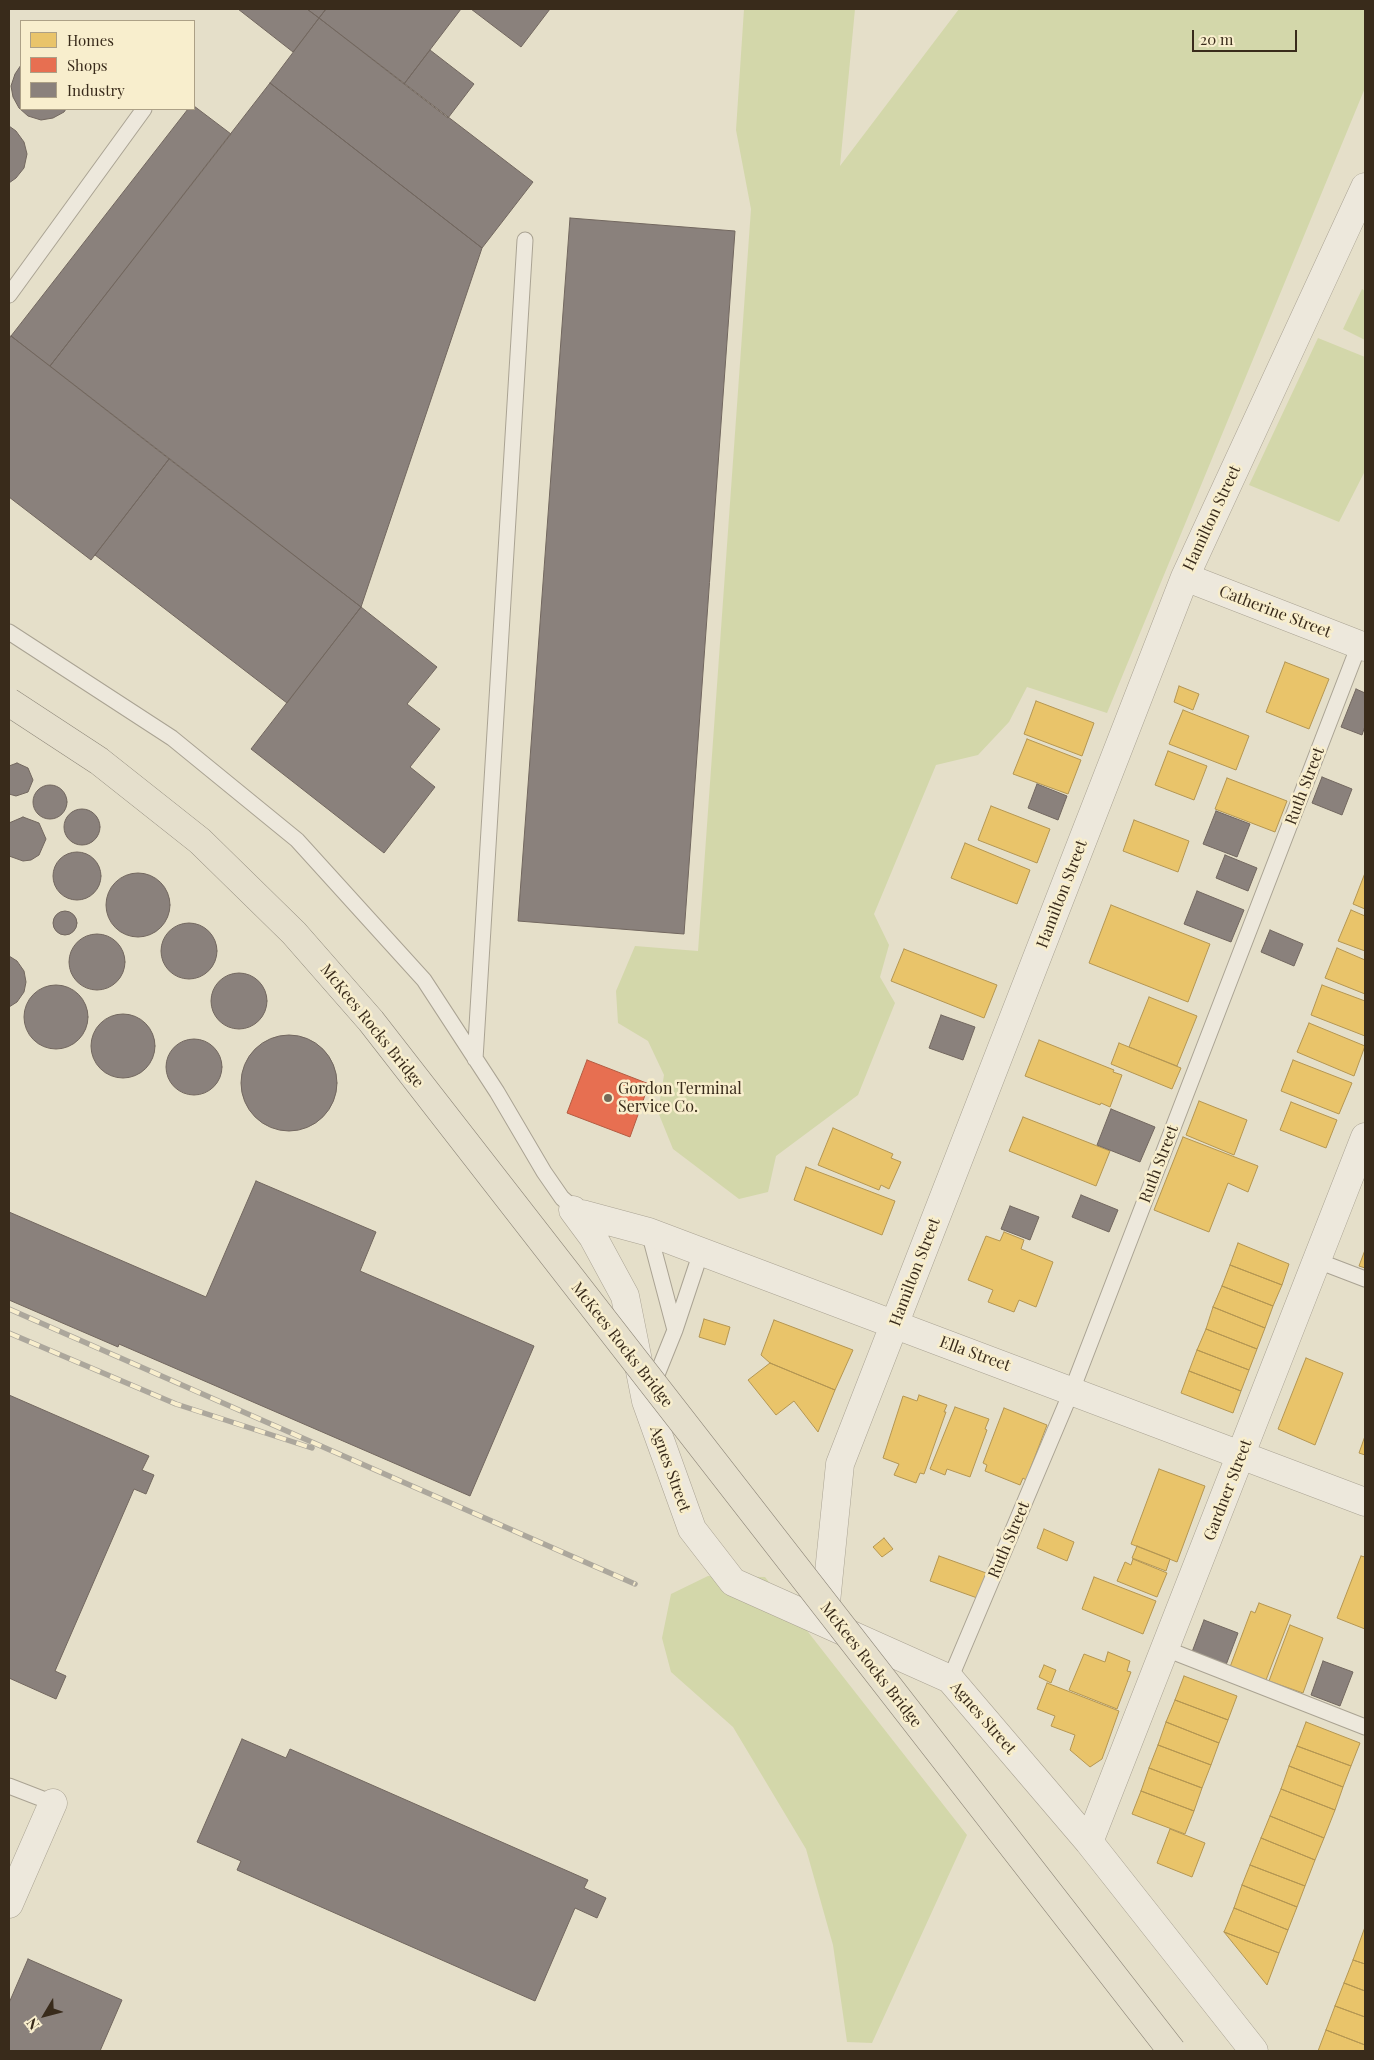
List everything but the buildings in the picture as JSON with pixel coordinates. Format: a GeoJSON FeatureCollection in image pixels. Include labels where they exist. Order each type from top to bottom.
{"type":"FeatureCollection","features":[{"type":"Feature","properties":{"kind":"main road","name":"McKees Rocks Bridge"},"geometry":{"type":"LineString","coordinates":[[9,702],[99,761],[200,841],[294,932],[371,1021],[1172,2051]]}},
{"type":"Feature","properties":{"kind":"street","name":"Hamilton Street"},"geometry":{"type":"LineString","coordinates":[[824,1622],[840,1464],[1185,577],[1365,187]]}},
{"type":"Feature","properties":{"kind":"street","name":"Catherine Street"},"geometry":{"type":"LineString","coordinates":[[1185,577],[1362,646]]}},
{"type":"Feature","properties":{"kind":"street","name":"Gardner Street"},"geometry":{"type":"LineString","coordinates":[[1089,1842],[1243,1454],[1365,1137]]}},
{"type":"Feature","properties":{"kind":"street","name":"Ella Street"},"geometry":{"type":"LineString","coordinates":[[578,1212],[649,1232],[1243,1454],[1365,1502]]}},
{"type":"Feature","properties":{"kind":"street","name":"Agnes Street"},"geometry":{"type":"LineString","coordinates":[[578,1212],[624,1296],[646,1401],[692,1529],[733,1582],[950,1679],[1089,1842],[1254,2051]]}},
{"type":"Feature","properties":{"kind":"street"},"geometry":{"type":"LineString","coordinates":[[9,1904],[53,1803]]}},
{"type":"Feature","properties":{"kind":"lane"},"geometry":{"type":"LineString","coordinates":[[9,295],[143,110]]}},
{"type":"Feature","properties":{"kind":"lane"},"geometry":{"type":"LineString","coordinates":[[475,1059],[525,240]]}},
{"type":"Feature","properties":{"kind":"lane"},"geometry":{"type":"LineString","coordinates":[[9,632],[172,738],[297,840],[424,980],[544,1172],[562,1198],[578,1212]]}},
{"type":"Feature","properties":{"kind":"lane","name":"Ruth Street"},"geometry":{"type":"LineString","coordinates":[[950,1679],[1072,1390],[1362,646]]}},
{"type":"Feature","properties":{"kind":"lane"},"geometry":{"type":"LineString","coordinates":[[649,1232],[675,1330]]}},
{"type":"Feature","properties":{"kind":"lane"},"geometry":{"type":"LineString","coordinates":[[646,1401],[675,1330],[701,1252]]}},
{"type":"Feature","properties":{"kind":"lane"},"geometry":{"type":"LineString","coordinates":[[1318,1261],[1365,1279]]}},
{"type":"Feature","properties":{"kind":"lane"},"geometry":{"type":"LineString","coordinates":[[1166,1649],[1365,1727]]}},
{"type":"Feature","properties":{"kind":"lane"},"geometry":{"type":"LineString","coordinates":[[9,1786],[53,1803]]}},
{"type":"Feature","properties":{"kind":"green space"},"geometry":{"type":"Polygon","coordinates":[[[744,9],[855,9],[840,166],[959,9],[1365,9],[1365,88],[1107,713],[1027,687],[1009,722],[978,755],[936,765],[874,914],[889,945],[880,977],[895,1003],[858,1095],[776,1156],[768,1192],[739,1199],[673,1149],[658,1112],[664,1075],[648,1041],[618,1023],[616,991],[635,946],[698,951],[751,209],[736,130],[744,9]]]}},
{"type":"Feature","properties":{"kind":"green space"},"geometry":{"type":"Polygon","coordinates":[[[1362,289],[1365,291],[1365,340],[1343,329],[1362,289]]]}},
{"type":"Feature","properties":{"kind":"green space"},"geometry":{"type":"Polygon","coordinates":[[[1318,338],[1365,357],[1365,471],[1339,522],[1249,485],[1318,338]]]}},
{"type":"Feature","properties":{"kind":"green space"},"geometry":{"type":"Polygon","coordinates":[[[708,1576],[765,1577],[967,1835],[872,2043],[847,2042],[833,1945],[806,1849],[733,1727],[671,1672],[662,1638],[671,1594],[708,1576]]]}},
{"type":"Feature","properties":{"kind":"railway"},"geometry":{"type":"LineString","coordinates":[[9,1309],[635,1584]]}},
{"type":"Feature","properties":{"kind":"railway"},"geometry":{"type":"LineString","coordinates":[[9,1333],[176,1404],[312,1448]]}},
{"type":"Feature","properties":{"kind":"place","name":"Gordon Terminal Service Co."},"geometry":{"type":"Point","coordinates":[608,1098]}}]}
